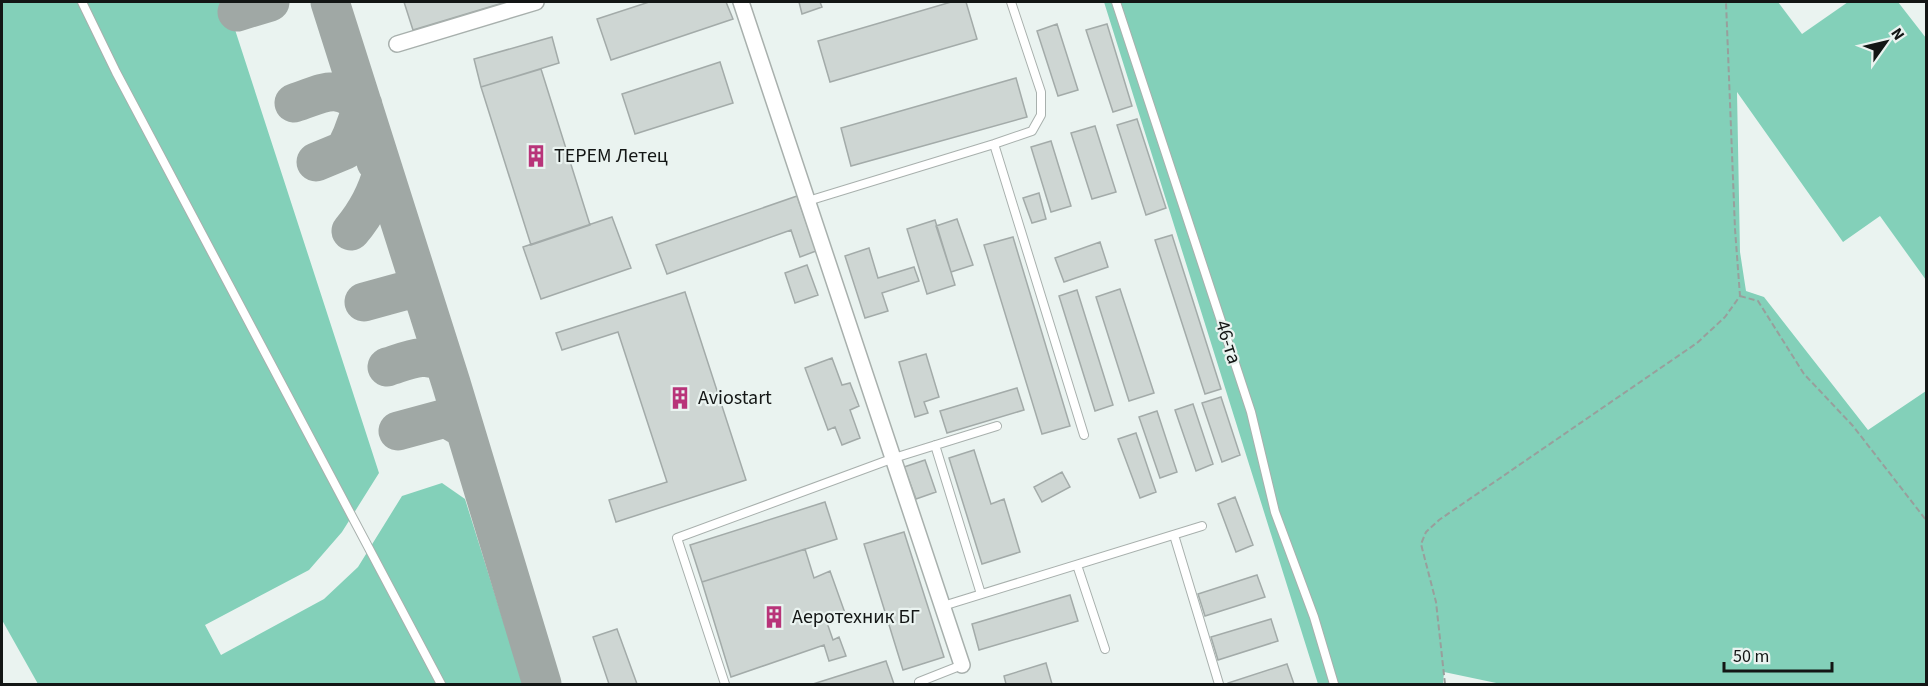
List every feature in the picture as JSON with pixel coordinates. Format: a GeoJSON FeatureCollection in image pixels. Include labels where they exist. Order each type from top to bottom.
{"type":"FeatureCollection","features":[{"type":"Feature","properties":{"kind":"street"},"geometry":{"type":"LineString","coordinates":[[397,44],[536,2]]}},
{"type":"Feature","properties":{"kind":"street"},"geometry":{"type":"LineString","coordinates":[[741,2],[962,665]]}},
{"type":"Feature","properties":{"kind":"lane"},"geometry":{"type":"LineString","coordinates":[[82,2],[116,72],[441,684]]}},
{"type":"Feature","properties":{"kind":"lane"},"geometry":{"type":"LineString","coordinates":[[808,201],[1032,131],[1041,115],[1041,92],[1011,2]]}},
{"type":"Feature","properties":{"kind":"lane","name":"46-та"},"geometry":{"type":"LineString","coordinates":[[1116,2],[1251,412],[1275,512],[1314,617],[1334,684]]}},
{"type":"Feature","properties":{"kind":"lane"},"geometry":{"type":"LineString","coordinates":[[994,144],[1084,435]]}},
{"type":"Feature","properties":{"kind":"lane"},"geometry":{"type":"LineString","coordinates":[[725,684],[676,538],[894,458],[997,426]]}},
{"type":"Feature","properties":{"kind":"lane"},"geometry":{"type":"LineString","coordinates":[[935,445],[981,594]]}},
{"type":"Feature","properties":{"kind":"lane"},"geometry":{"type":"LineString","coordinates":[[944,606],[1202,526]]}},
{"type":"Feature","properties":{"kind":"lane"},"geometry":{"type":"LineString","coordinates":[[1174,535],[1219,684]]}},
{"type":"Feature","properties":{"kind":"lane"},"geometry":{"type":"LineString","coordinates":[[1077,565],[1105,649]]}},
{"type":"Feature","properties":{"kind":"lane"},"geometry":{"type":"LineString","coordinates":[[920,684],[919,682],[962,665]]}},
{"type":"Feature","properties":{"kind":"path"},"geometry":{"type":"LineString","coordinates":[[1445,684],[1436,602],[1421,544],[1426,532],[1439,520],[1697,343],[1725,317],[1740,296],[1736,253],[1726,2]]}},
{"type":"Feature","properties":{"kind":"path"},"geometry":{"type":"LineString","coordinates":[[1740,296],[1758,301],[1804,374],[1853,426],[1926,520]]}},
{"type":"Feature","properties":{"kind":"green space"},"geometry":{"type":"Polygon","coordinates":[[[2,2],[226,2],[379,473],[342,532],[309,570],[205,625],[221,655],[324,599],[358,567],[402,496],[442,483],[465,499],[523,684],[38,684],[2,620],[2,2]]]}},
{"type":"Feature","properties":{"kind":"green space"},"geometry":{"type":"Polygon","coordinates":[[[1104,2],[1778,2],[1802,34],[1848,2],[1898,2],[1926,38],[1926,280],[1880,216],[1843,242],[1737,92],[1740,252],[1746,291],[1764,297],[1868,430],[1926,391],[1926,684],[1501,684],[1444,672],[1443,684],[1318,684],[1104,2]]]}},
{"type":"Feature","properties":{"kind":"building"},"geometry":{"type":"Polygon","coordinates":[[[404,2],[506,2],[413,30],[404,2]]]}},
{"type":"Feature","properties":{"kind":"building"},"geometry":{"type":"Polygon","coordinates":[[[649,2],[726,2],[733,19],[611,60],[597,19],[649,2]]]}},
{"type":"Feature","properties":{"kind":"building"},"geometry":{"type":"Polygon","coordinates":[[[799,2],[820,2],[822,7],[802,14],[799,2]]]}},
{"type":"Feature","properties":{"kind":"building"},"geometry":{"type":"Polygon","coordinates":[[[951,2],[966,2],[977,39],[830,82],[818,41],[951,2]]]}},
{"type":"Feature","properties":{"kind":"building"},"geometry":{"type":"Polygon","coordinates":[[[1057,24],[1078,90],[1058,96],[1037,31],[1057,24]]]}},
{"type":"Feature","properties":{"kind":"building"},"geometry":{"type":"Polygon","coordinates":[[[1107,24],[1132,106],[1113,112],[1086,30],[1107,24]]]}},
{"type":"Feature","properties":{"kind":"building"},"geometry":{"type":"Polygon","coordinates":[[[552,37],[559,63],[481,87],[474,59],[552,37]]]}},
{"type":"Feature","properties":{"kind":"building"},"geometry":{"type":"Polygon","coordinates":[[[720,62],[733,103],[635,134],[622,94],[720,62]]]}},
{"type":"Feature","properties":{"kind":"building","name":"ТЕРЕМ Летец"},"geometry":{"type":"Polygon","coordinates":[[[541,69],[590,225],[531,245],[481,87],[541,69]]]}},
{"type":"Feature","properties":{"kind":"building"},"geometry":{"type":"Polygon","coordinates":[[[1016,78],[1027,117],[851,166],[841,128],[1016,78]]]}},
{"type":"Feature","properties":{"kind":"building"},"geometry":{"type":"Polygon","coordinates":[[[1137,119],[1166,208],[1146,215],[1117,125],[1137,119]]]}},
{"type":"Feature","properties":{"kind":"building"},"geometry":{"type":"Polygon","coordinates":[[[1095,126],[1116,192],[1092,199],[1071,133],[1095,126]]]}},
{"type":"Feature","properties":{"kind":"building"},"geometry":{"type":"Polygon","coordinates":[[[1051,141],[1071,206],[1051,212],[1031,147],[1051,141]]]}},
{"type":"Feature","properties":{"kind":"building"},"geometry":{"type":"Polygon","coordinates":[[[1039,193],[1046,219],[1032,223],[1023,198],[1039,193]]]}},
{"type":"Feature","properties":{"kind":"building"},"geometry":{"type":"Polygon","coordinates":[[[797,196],[816,251],[800,257],[791,230],[667,274],[656,245],[797,196]]]}},
{"type":"Feature","properties":{"kind":"building"},"geometry":{"type":"Polygon","coordinates":[[[612,217],[631,268],[541,299],[523,247],[612,217]]]}},
{"type":"Feature","properties":{"kind":"building"},"geometry":{"type":"Polygon","coordinates":[[[957,219],[973,265],[951,272],[936,226],[957,219]]]}},
{"type":"Feature","properties":{"kind":"building"},"geometry":{"type":"Polygon","coordinates":[[[935,220],[955,285],[927,294],[907,229],[935,220]]]}},
{"type":"Feature","properties":{"kind":"building"},"geometry":{"type":"Polygon","coordinates":[[[1172,235],[1221,389],[1205,394],[1155,240],[1172,235]]]}},
{"type":"Feature","properties":{"kind":"building"},"geometry":{"type":"Polygon","coordinates":[[[1013,237],[1070,426],[1042,434],[984,245],[1013,237]]]}},
{"type":"Feature","properties":{"kind":"building"},"geometry":{"type":"Polygon","coordinates":[[[1100,242],[1108,267],[1064,282],[1055,258],[1100,242]]]}},
{"type":"Feature","properties":{"kind":"building"},"geometry":{"type":"Polygon","coordinates":[[[869,248],[878,278],[914,267],[919,281],[882,293],[888,311],[865,318],[845,256],[869,248]]]}},
{"type":"Feature","properties":{"kind":"building"},"geometry":{"type":"Polygon","coordinates":[[[807,265],[818,295],[795,303],[785,273],[807,265]]]}},
{"type":"Feature","properties":{"kind":"building"},"geometry":{"type":"Polygon","coordinates":[[[1120,289],[1154,393],[1129,401],[1096,297],[1120,289]]]}},
{"type":"Feature","properties":{"kind":"building"},"geometry":{"type":"Polygon","coordinates":[[[1077,290],[1113,405],[1095,411],[1059,296],[1077,290]]]}},
{"type":"Feature","properties":{"kind":"building","name":"Aviostart"},"geometry":{"type":"Polygon","coordinates":[[[685,292],[746,480],[616,522],[609,500],[667,482],[618,332],[562,350],[556,333],[685,292]]]}},
{"type":"Feature","properties":{"kind":"building"},"geometry":{"type":"Polygon","coordinates":[[[926,354],[939,397],[924,402],[928,413],[915,417],[899,362],[926,354]]]}},
{"type":"Feature","properties":{"kind":"building"},"geometry":{"type":"Polygon","coordinates":[[[832,358],[842,385],[850,383],[859,406],[850,410],[860,438],[842,445],[835,427],[828,430],[805,368],[832,358]]]}},
{"type":"Feature","properties":{"kind":"building"},"geometry":{"type":"Polygon","coordinates":[[[1017,388],[1024,410],[947,433],[940,411],[1017,388]]]}},
{"type":"Feature","properties":{"kind":"building"},"geometry":{"type":"Polygon","coordinates":[[[1221,397],[1240,455],[1222,462],[1202,403],[1221,397]]]}},
{"type":"Feature","properties":{"kind":"building"},"geometry":{"type":"Polygon","coordinates":[[[1193,404],[1213,464],[1196,471],[1175,410],[1193,404]]]}},
{"type":"Feature","properties":{"kind":"building"},"geometry":{"type":"Polygon","coordinates":[[[1157,411],[1177,472],[1160,478],[1139,417],[1157,411]]]}},
{"type":"Feature","properties":{"kind":"building"},"geometry":{"type":"Polygon","coordinates":[[[1136,433],[1156,492],[1140,498],[1118,439],[1136,433]]]}},
{"type":"Feature","properties":{"kind":"building"},"geometry":{"type":"Polygon","coordinates":[[[974,450],[991,504],[1004,499],[1020,552],[982,564],[949,458],[974,450]]]}},
{"type":"Feature","properties":{"kind":"building"},"geometry":{"type":"Polygon","coordinates":[[[925,460],[936,492],[916,499],[904,467],[925,460]]]}},
{"type":"Feature","properties":{"kind":"building"},"geometry":{"type":"Polygon","coordinates":[[[1062,472],[1070,487],[1042,502],[1034,487],[1062,472]]]}},
{"type":"Feature","properties":{"kind":"building"},"geometry":{"type":"Polygon","coordinates":[[[1235,497],[1253,545],[1236,552],[1218,504],[1235,497]]]}},
{"type":"Feature","properties":{"kind":"building"},"geometry":{"type":"Polygon","coordinates":[[[825,502],[837,539],[702,582],[690,545],[825,502]]]}},
{"type":"Feature","properties":{"kind":"building"},"geometry":{"type":"Polygon","coordinates":[[[904,532],[944,657],[903,670],[864,544],[904,532]]]}},
{"type":"Feature","properties":{"kind":"building","name":"Аеротехник БГ"},"geometry":{"type":"Polygon","coordinates":[[[805,549],[814,578],[830,571],[845,613],[826,620],[833,640],[839,637],[846,656],[829,661],[824,645],[731,677],[702,582],[805,549]]]}},
{"type":"Feature","properties":{"kind":"building"},"geometry":{"type":"Polygon","coordinates":[[[1257,575],[1265,597],[1205,616],[1198,594],[1257,575]]]}},
{"type":"Feature","properties":{"kind":"building"},"geometry":{"type":"Polygon","coordinates":[[[1070,595],[1078,621],[979,650],[972,624],[1070,595]]]}},
{"type":"Feature","properties":{"kind":"building"},"geometry":{"type":"Polygon","coordinates":[[[1271,619],[1278,641],[1218,660],[1211,637],[1271,619]]]}},
{"type":"Feature","properties":{"kind":"building"},"geometry":{"type":"Polygon","coordinates":[[[617,629],[637,684],[609,684],[593,637],[617,629]]]}},
{"type":"Feature","properties":{"kind":"building"},"geometry":{"type":"Polygon","coordinates":[[[886,661],[894,684],[813,684],[886,661]]]}},
{"type":"Feature","properties":{"kind":"building"},"geometry":{"type":"Polygon","coordinates":[[[1046,663],[1052,684],[1006,684],[1004,676],[1046,663]]]}},
{"type":"Feature","properties":{"kind":"building"},"geometry":{"type":"Polygon","coordinates":[[[1287,664],[1294,684],[1228,684],[1228,683],[1287,664]]]}},
{"type":"Feature","properties":{"kind":"taxiway"},"geometry":{"type":"LineString","coordinates":[[237,12],[270,2]]}},
{"type":"Feature","properties":{"kind":"taxiway"},"geometry":{"type":"LineString","coordinates":[[330,2],[451,383],[542,684]]}},
{"type":"Feature","properties":{"kind":"taxiway"},"geometry":{"type":"LineString","coordinates":[[294,103],[322,93],[337,92],[363,105],[345,150],[316,162]]}},
{"type":"Feature","properties":{"kind":"taxiway"},"geometry":{"type":"LineString","coordinates":[[351,231],[367,209],[378,186],[383,169],[376,162]]}},
{"type":"Feature","properties":{"kind":"taxiway"},"geometry":{"type":"LineString","coordinates":[[364,302],[410,290],[423,296]]}},
{"type":"Feature","properties":{"kind":"taxiway"},"geometry":{"type":"LineString","coordinates":[[387,367],[423,357],[437,359],[444,363]]}},
{"type":"Feature","properties":{"kind":"taxiway"},"geometry":{"type":"LineString","coordinates":[[398,431],[446,418],[465,429]]}},
{"type":"Feature","properties":{"kind":"place","name":"ТЕРЕМ Летец"},"geometry":{"type":"Point","coordinates":[536,156]}},
{"type":"Feature","properties":{"kind":"place","name":"Aviostart"},"geometry":{"type":"Point","coordinates":[680,398]}},
{"type":"Feature","properties":{"kind":"place","name":"Аеротехник БГ"},"geometry":{"type":"Point","coordinates":[774,617]}}]}
